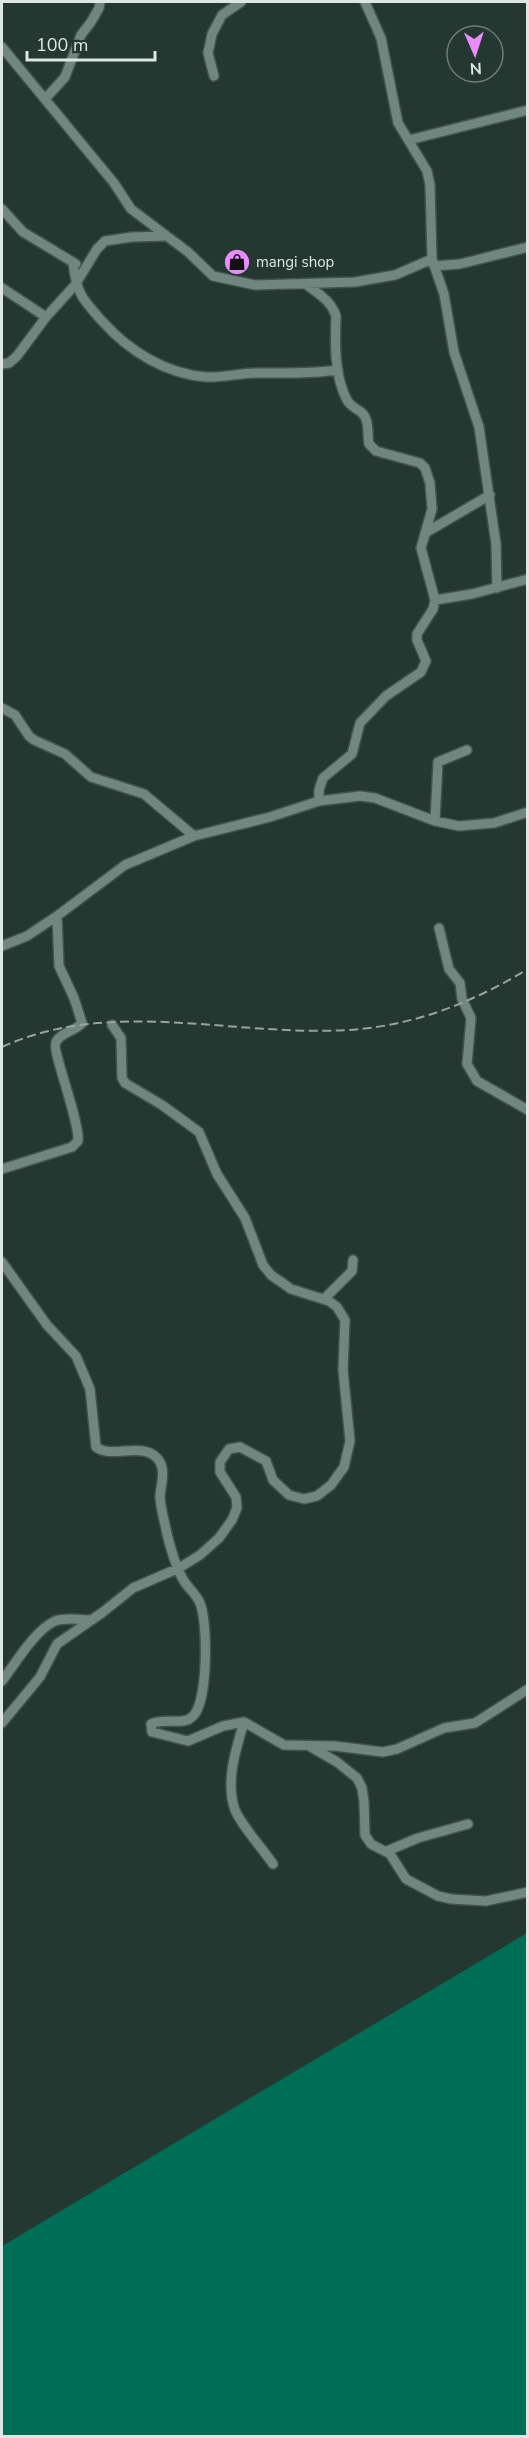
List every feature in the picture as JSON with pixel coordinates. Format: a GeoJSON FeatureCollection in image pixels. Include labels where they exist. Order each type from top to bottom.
{"type":"FeatureCollection","features":[{"type":"Feature","properties":{"kind":"street"},"geometry":{"type":"LineString","coordinates":[[46,98],[65,77],[81,35],[91,22],[100,2]]}},
{"type":"Feature","properties":{"kind":"street"},"geometry":{"type":"LineString","coordinates":[[214,76],[208,53],[212,34],[222,15],[241,2]]}},
{"type":"Feature","properties":{"kind":"street"},"geometry":{"type":"LineString","coordinates":[[365,2],[381,38],[398,123],[427,171],[430,185],[433,263],[444,294],[454,352],[479,427],[496,544],[497,588]]}},
{"type":"Feature","properties":{"kind":"street"},"geometry":{"type":"LineString","coordinates":[[2,47],[114,183],[131,209],[188,252],[213,276],[223,280],[255,285],[307,285],[384,278],[433,263],[460,264],[528,247]]}},
{"type":"Feature","properties":{"kind":"street"},"geometry":{"type":"LineString","coordinates":[[410,140],[528,110]]}},
{"type":"Feature","properties":{"kind":"street"},"geometry":{"type":"LineString","coordinates":[[2,209],[23,232],[73,262],[85,266]]}},
{"type":"Feature","properties":{"kind":"street"},"geometry":{"type":"LineString","coordinates":[[2,364],[9,363],[17,356],[46,317],[75,285],[85,266],[105,241],[165,236]]}},
{"type":"Feature","properties":{"kind":"street"},"geometry":{"type":"LineString","coordinates":[[73,262],[75,285],[98,316],[123,342],[140,355],[169,368],[209,377],[236,373],[338,370]]}},
{"type":"Feature","properties":{"kind":"street"},"geometry":{"type":"LineString","coordinates":[[307,285],[329,302],[333,308],[336,316],[338,370],[346,399],[363,413],[366,420],[367,437],[372,448],[415,460],[425,468],[430,483],[432,502],[431,518],[421,548],[435,600],[433,609],[417,634],[417,640],[426,661],[421,672],[386,696],[360,723],[352,754],[323,778],[319,790],[319,801]]}},
{"type":"Feature","properties":{"kind":"street"},"geometry":{"type":"LineString","coordinates":[[2,288],[46,317]]}},
{"type":"Feature","properties":{"kind":"street"},"geometry":{"type":"LineString","coordinates":[[425,533],[490,495]]}},
{"type":"Feature","properties":{"kind":"street"},"geometry":{"type":"LineString","coordinates":[[435,600],[497,588],[528,579]]}},
{"type":"Feature","properties":{"kind":"street"},"geometry":{"type":"LineString","coordinates":[[2,708],[15,715],[34,740],[65,754],[91,777],[144,794],[194,836]]}},
{"type":"Feature","properties":{"kind":"street"},"geometry":{"type":"LineString","coordinates":[[435,821],[438,762],[467,750]]}},
{"type":"Feature","properties":{"kind":"street"},"geometry":{"type":"LineString","coordinates":[[2,946],[27,936],[125,865],[194,836],[270,818],[319,801],[360,796],[375,798],[435,821],[459,826],[510,819],[528,812]]}},
{"type":"Feature","properties":{"kind":"street"},"geometry":{"type":"LineString","coordinates":[[2,1169],[72,1147],[78,1141],[69,1091],[55,1049],[58,1039],[82,1024],[74,998],[59,966],[57,916]]}},
{"type":"Feature","properties":{"kind":"street"},"geometry":{"type":"LineString","coordinates":[[439,928],[449,969],[460,982],[462,999],[471,1018],[467,1064],[471,1074],[477,1081],[528,1110]]}},
{"type":"Feature","properties":{"kind":"street"},"geometry":{"type":"LineString","coordinates":[[2,1723],[40,1677],[57,1644],[133,1588],[178,1568],[200,1555],[219,1538],[232,1520],[237,1508],[236,1497],[220,1472],[220,1462],[229,1449],[240,1447],[266,1461],[273,1480],[289,1495],[304,1498],[316,1496],[331,1485],[344,1467],[350,1441],[343,1370],[346,1328],[343,1314],[324,1299],[285,1286],[263,1265],[245,1218],[217,1174],[199,1132],[162,1105],[124,1083],[122,1038],[112,1025]]}},
{"type":"Feature","properties":{"kind":"street"},"geometry":{"type":"LineString","coordinates":[[324,1299],[352,1270],[353,1260]]}},
{"type":"Feature","properties":{"kind":"street"},"geometry":{"type":"LineString","coordinates":[[2,1262],[47,1325],[76,1356],[90,1389],[96,1447],[104,1451],[129,1449],[156,1458],[160,1462],[163,1479],[160,1500],[169,1541],[183,1580],[197,1596],[204,1616],[206,1656],[202,1698],[191,1718],[156,1721],[151,1724],[152,1732],[188,1741],[224,1726],[244,1722],[278,1743],[335,1746],[371,1752],[397,1749],[444,1728],[475,1723],[528,1689]]}},
{"type":"Feature","properties":{"kind":"street"},"geometry":{"type":"LineString","coordinates":[[2,1680],[32,1641],[54,1622],[72,1619],[92,1620]]}},
{"type":"Feature","properties":{"kind":"street"},"geometry":{"type":"LineString","coordinates":[[244,1722],[235,1752],[232,1795],[236,1812],[273,1864]]}},
{"type":"Feature","properties":{"kind":"street"},"geometry":{"type":"LineString","coordinates":[[309,1746],[337,1762],[357,1778],[362,1788],[364,1802],[365,1835],[371,1844],[387,1851],[392,1856],[404,1878],[438,1896],[486,1901],[528,1892]]}},
{"type":"Feature","properties":{"kind":"street"},"geometry":{"type":"LineString","coordinates":[[387,1851],[418,1838],[468,1824]]}},
{"type":"Feature","properties":{"kind":"green space"},"geometry":{"type":"Polygon","coordinates":[[[527,1933],[527,2436],[2,2436],[2,2246],[527,1933]]]}},
{"type":"Feature","properties":{"kind":"railway"},"geometry":{"type":"LineString","coordinates":[[2,1047],[44,1032],[86,1024],[129,1021],[304,1031],[372,1028],[396,1024],[441,1011],[485,992],[528,969]]}},
{"type":"Feature","properties":{"kind":"place","name":"mangi shop"},"geometry":{"type":"Point","coordinates":[237,262]}}]}
